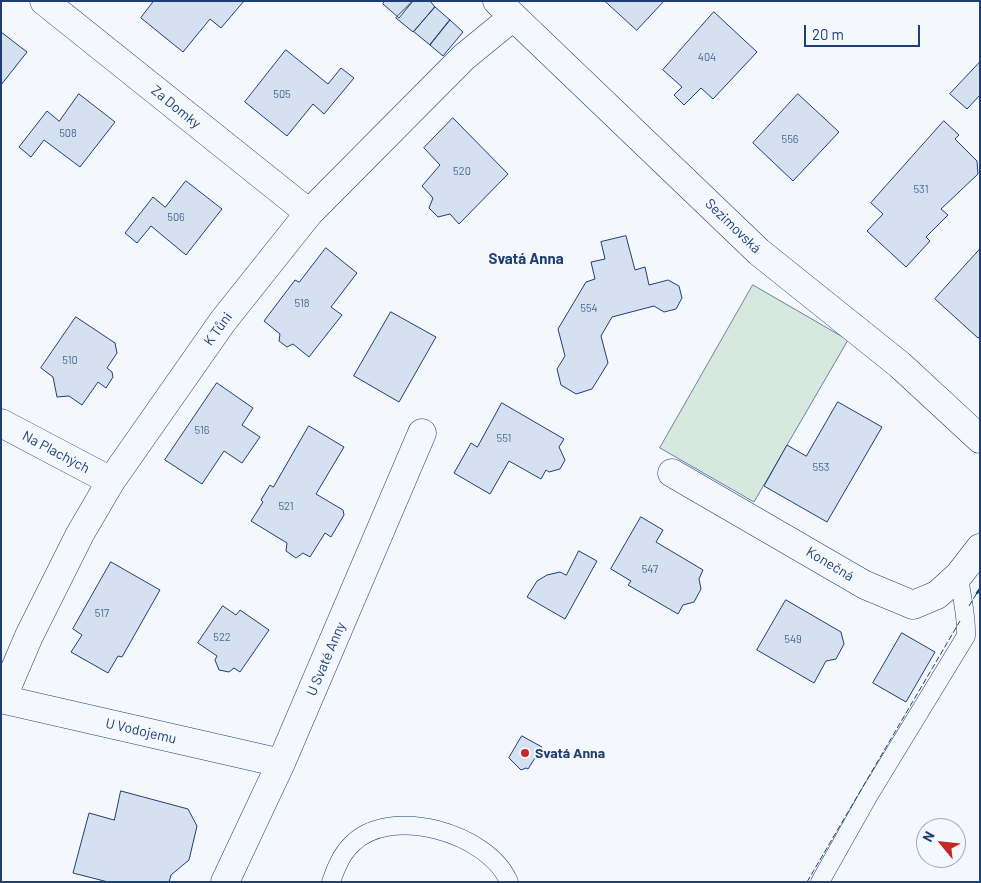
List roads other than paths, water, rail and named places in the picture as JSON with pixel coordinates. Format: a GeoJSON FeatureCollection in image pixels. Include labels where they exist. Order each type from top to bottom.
{"type":"FeatureCollection","features":[{"type":"Feature","properties":{"kind":"street","name":"Za Domky"},"geometry":{"type":"LineString","coordinates":[[44,1],[308,213]]}},
{"type":"Feature","properties":{"kind":"street","name":"K Tůni"},"geometry":{"type":"LineString","coordinates":[[2,699],[29,636],[80,534],[111,481],[223,321],[308,213],[464,57],[505,9]]}},
{"type":"Feature","properties":{"kind":"street","name":"Sezimovská"},"geometry":{"type":"LineString","coordinates":[[505,9],[759,252],[900,365],[980,439]]}},
{"type":"Feature","properties":{"kind":"street","name":"Na Plachých"},"geometry":{"type":"LineString","coordinates":[[1,423],[111,481]]}},
{"type":"Feature","properties":{"kind":"street","name":"U Svaté Anny"},"geometry":{"type":"LineString","coordinates":[[225,882],[281,763],[422,433]]}},
{"type":"Feature","properties":{"kind":"street","name":"Konečná"},"geometry":{"type":"LineString","coordinates":[[672,473],[864,585],[913,605],[937,595],[958,575],[980,548]]}},
{"type":"Feature","properties":{"kind":"street","name":"U Vodojemu"},"geometry":{"type":"LineString","coordinates":[[2,699],[281,763]]}},
{"type":"Feature","properties":{"kind":"lane"},"geometry":{"type":"LineString","coordinates":[[820,882],[869,795],[966,636],[967,616],[961,600],[958,575]]}},
{"type":"Feature","properties":{"kind":"lane"},"geometry":{"type":"LineString","coordinates":[[332,882],[340,858],[352,844],[380,828],[396,826],[421,827],[466,840],[501,867],[509,882]]}},
{"type":"Feature","properties":{"kind":"place","name":"Svatá Anna"},"geometry":{"type":"Point","coordinates":[525,753]}},
{"type":"Feature","properties":{"kind":"district","name":"Svatá Anna"},"geometry":{"type":"Point","coordinates":[526,259]}}]}
